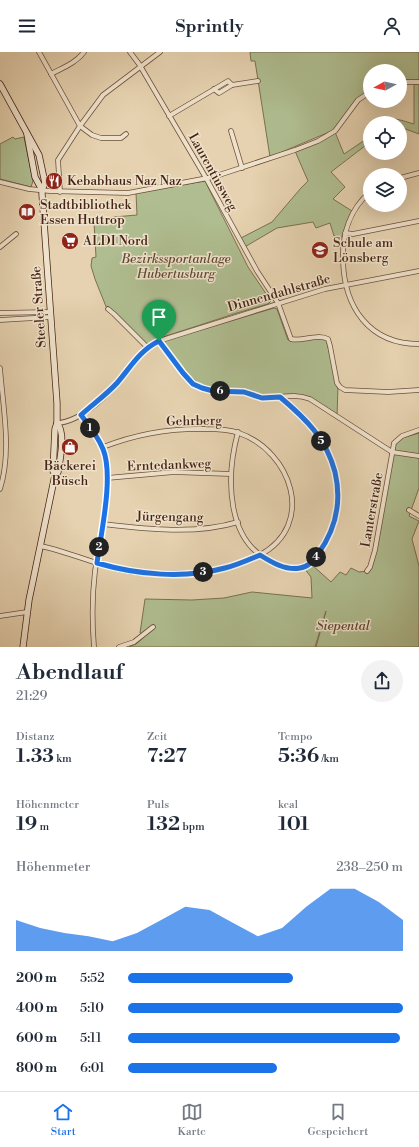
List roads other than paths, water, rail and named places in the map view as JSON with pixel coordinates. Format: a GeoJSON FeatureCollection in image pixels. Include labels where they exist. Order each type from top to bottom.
{"type":"FeatureCollection","features":[{"type":"Feature","properties":{"kind":"main road","name":"Steeler Straße"},"geometry":{"type":"LineString","coordinates":[[0,84],[27,134],[35,145],[42,163],[45,183],[42,190]]}},
{"type":"Feature","properties":{"kind":"main road","name":"Steeler Straße"},"geometry":{"type":"LineString","coordinates":[[24,647],[27,612],[55,475],[58,472],[61,445],[61,429],[57,423],[42,190],[35,177],[27,134]]}},
{"type":"Feature","properties":{"kind":"street"},"geometry":{"type":"LineString","coordinates":[[39,52],[80,126],[101,138],[121,138],[126,134]]}},
{"type":"Feature","properties":{"kind":"street"},"geometry":{"type":"LineString","coordinates":[[51,74],[71,64],[84,52]]}},
{"type":"Feature","properties":{"kind":"street","name":"Laurentiusweg"},"geometry":{"type":"LineString","coordinates":[[130,52],[206,178],[238,238],[278,303],[291,338],[295,340],[322,337],[328,339],[336,380],[342,389],[367,392],[419,390]]}},
{"type":"Feature","properties":{"kind":"street"},"geometry":{"type":"LineString","coordinates":[[60,192],[58,160],[80,126],[103,95],[160,52]]}},
{"type":"Feature","properties":{"kind":"street"},"geometry":{"type":"LineString","coordinates":[[169,116],[228,81],[232,85],[258,81]]}},
{"type":"Feature","properties":{"kind":"street"},"geometry":{"type":"LineString","coordinates":[[407,82],[419,82]]}},
{"type":"Feature","properties":{"kind":"street"},"geometry":{"type":"LineString","coordinates":[[0,182],[29,189],[60,192],[128,193],[206,178],[242,168],[305,147],[335,131],[358,100],[363,97]]}},
{"type":"Feature","properties":{"kind":"street"},"geometry":{"type":"LineString","coordinates":[[231,131],[242,168]]}},
{"type":"Feature","properties":{"kind":"street"},"geometry":{"type":"LineString","coordinates":[[407,176],[419,173]]}},
{"type":"Feature","properties":{"kind":"street"},"geometry":{"type":"LineString","coordinates":[[363,200],[354,210],[349,220],[346,233],[343,256],[345,285],[349,298],[355,310],[364,322],[374,331],[396,341],[419,344]]}},
{"type":"Feature","properties":{"kind":"street"},"geometry":{"type":"LineString","coordinates":[[346,233],[353,234],[419,221]]}},
{"type":"Feature","properties":{"kind":"street"},"geometry":{"type":"LineString","coordinates":[[0,247],[16,234]]}},
{"type":"Feature","properties":{"kind":"street","name":"Dinnendahlstraße"},"geometry":{"type":"LineString","coordinates":[[57,423],[66,422],[81,415],[112,388],[140,354],[159,341],[316,291],[419,271]]}},
{"type":"Feature","properties":{"kind":"street"},"geometry":{"type":"LineString","coordinates":[[108,310],[114,314],[148,348]]}},
{"type":"Feature","properties":{"kind":"street"},"geometry":{"type":"LineString","coordinates":[[0,313],[50,314]]}},
{"type":"Feature","properties":{"kind":"street"},"geometry":{"type":"LineString","coordinates":[[0,320],[50,314]]}},
{"type":"Feature","properties":{"kind":"street"},"geometry":{"type":"LineString","coordinates":[[159,341],[193,384],[202,388],[213,391],[244,392],[262,398],[295,396],[310,400],[392,452],[419,456]]}},
{"type":"Feature","properties":{"kind":"street"},"geometry":{"type":"LineString","coordinates":[[0,368],[6,459],[0,489]]}},
{"type":"Feature","properties":{"kind":"street"},"geometry":{"type":"LineString","coordinates":[[238,432],[231,474],[231,496],[238,522],[246,540],[255,551],[273,562],[288,568],[298,569],[307,566],[314,560],[329,536],[337,512],[337,486],[334,472],[326,450],[317,434],[304,417],[280,397]]}},
{"type":"Feature","properties":{"kind":"street"},"geometry":{"type":"LineString","coordinates":[[81,415],[103,447],[107,478],[93,599],[94,647]]}},
{"type":"Feature","properties":{"kind":"street","name":"Gehrberg"},"geometry":{"type":"LineString","coordinates":[[40,546],[115,569],[138,573],[178,574],[224,569],[260,555],[274,544],[285,530],[291,513],[291,493],[284,471],[274,456],[262,444],[238,432],[210,429],[166,431],[137,436],[103,447]]}},
{"type":"Feature","properties":{"kind":"street"},"geometry":{"type":"LineString","coordinates":[[392,452],[394,444],[398,438],[419,430]]}},
{"type":"Feature","properties":{"kind":"street","name":"Lanterstraße"},"geometry":{"type":"LineString","coordinates":[[368,571],[375,550],[392,452]]}},
{"type":"Feature","properties":{"kind":"street","name":"Erntedankweg"},"geometry":{"type":"LineString","coordinates":[[107,478],[174,472],[231,474]]}},
{"type":"Feature","properties":{"kind":"street"},"geometry":{"type":"LineString","coordinates":[[408,510],[419,516]]}},
{"type":"Feature","properties":{"kind":"street","name":"Jürgengang"},"geometry":{"type":"LineString","coordinates":[[102,524],[165,529],[212,527],[238,522]]}},
{"type":"Feature","properties":{"kind":"street"},"geometry":{"type":"LineString","coordinates":[[0,616],[27,612]]}},
{"type":"Feature","properties":{"kind":"street"},"geometry":{"type":"LineString","coordinates":[[118,647],[134,642],[153,627]]}},
{"type":"Feature","properties":{"kind":"place","name":"Kebabhaus Naz Naz"},"geometry":{"type":"Point","coordinates":[54,181]}},
{"type":"Feature","properties":{"kind":"place","name":"Stadtbibliothek Essen Huttrop"},"geometry":{"type":"Point","coordinates":[27,212]}},
{"type":"Feature","properties":{"kind":"place","name":"ALDI Nord"},"geometry":{"type":"Point","coordinates":[70,241]}},
{"type":"Feature","properties":{"kind":"place","name":"Schule am Lönsberg"},"geometry":{"type":"Point","coordinates":[320,250]}},
{"type":"Feature","properties":{"kind":"place","name":"Bäckerei Büsch"},"geometry":{"type":"Point","coordinates":[70,447]}},
{"type":"Feature","properties":{"kind":"park label","name":"Bezirkssportanlage Hubertusburg"},"geometry":{"type":"Point","coordinates":[176,266]}},
{"type":"Feature","properties":{"kind":"park label","name":"Siepental"},"geometry":{"type":"Point","coordinates":[343,626]}}]}
